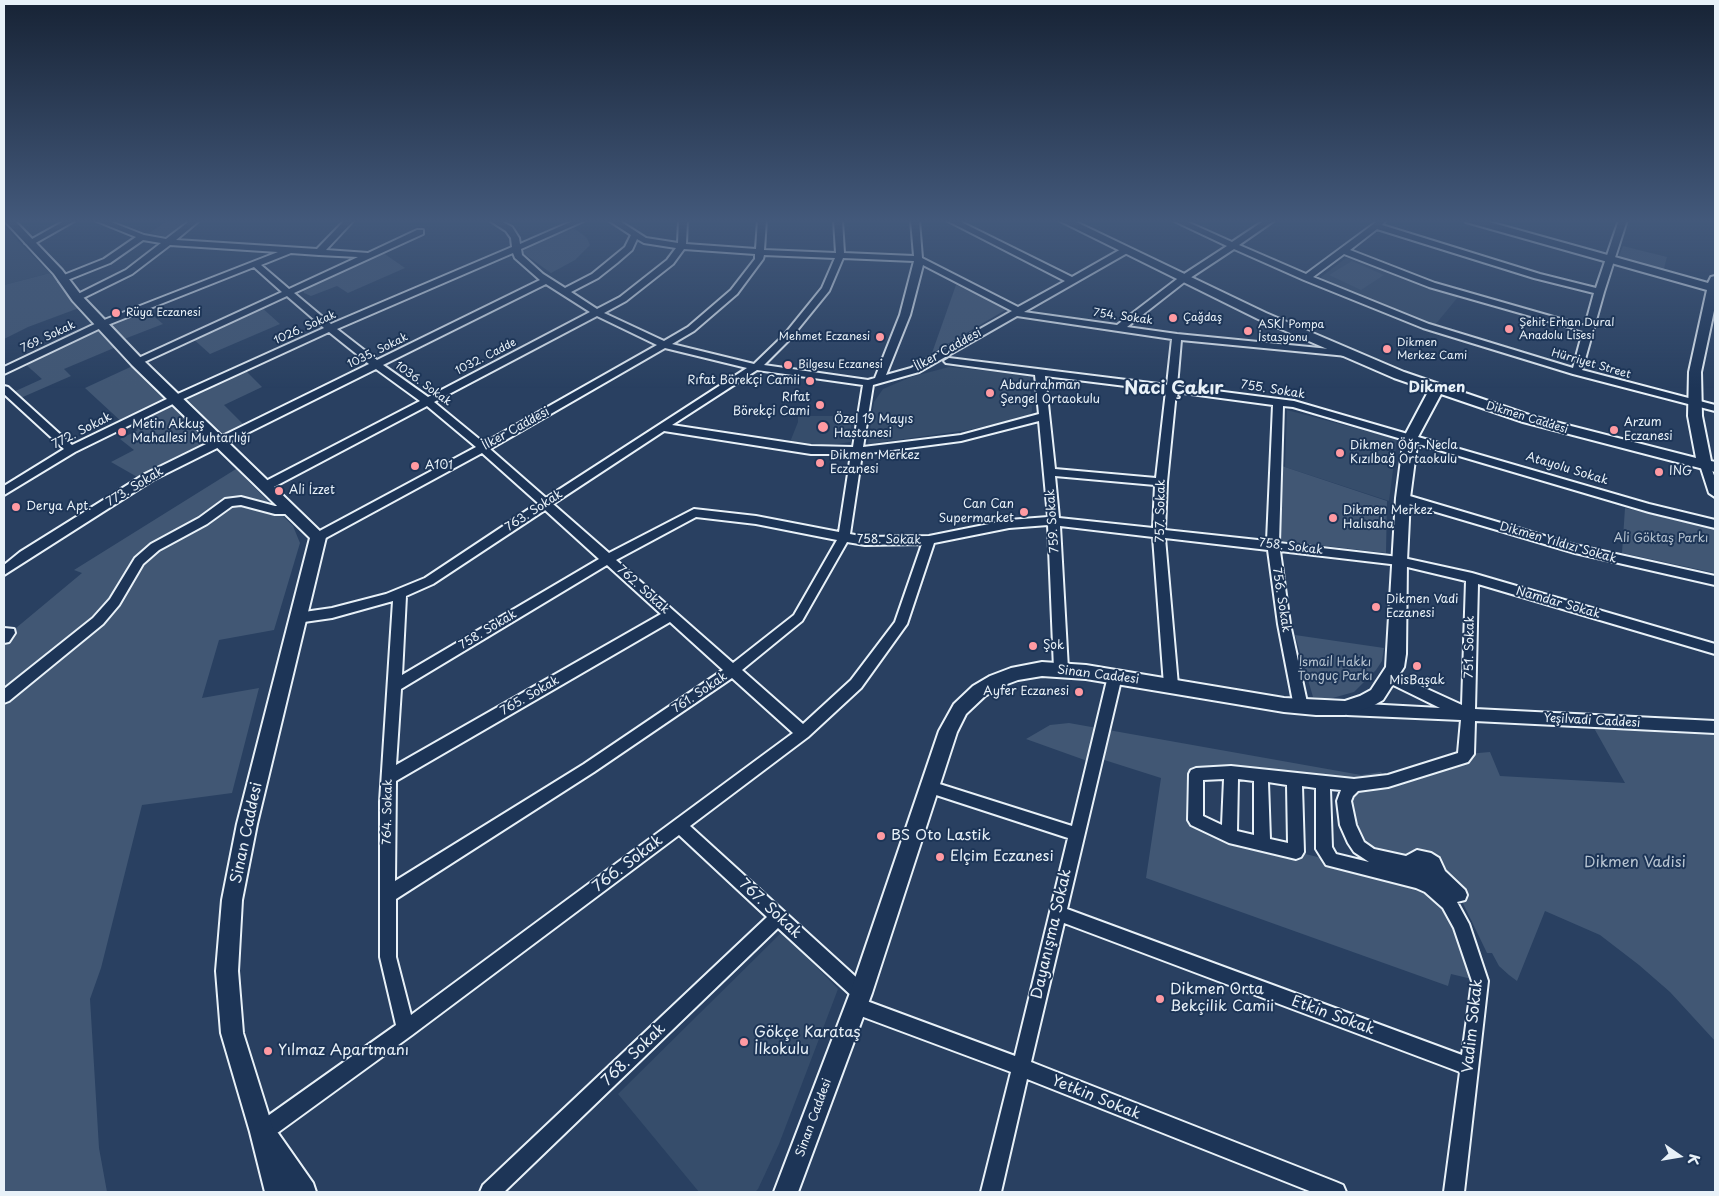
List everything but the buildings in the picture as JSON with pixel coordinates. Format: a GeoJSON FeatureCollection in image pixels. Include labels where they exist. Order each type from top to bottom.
{"type":"FeatureCollection","features":[{"type":"Feature","properties":{"kind":"main road"},"geometry":{"type":"LineString","coordinates":[[59,276],[77,298],[137,362],[318,537]]}},
{"type":"Feature","properties":{"kind":"main road","name":"Dikmen Caddesi"},"geometry":{"type":"LineString","coordinates":[[1179,276],[1262,316],[1347,354],[1437,388],[1536,421],[1710,466]]}},
{"type":"Feature","properties":{"kind":"main road"},"geometry":{"type":"LineString","coordinates":[[1676,276],[1715,285],[1696,359],[1694,402],[1697,430],[1710,466]]}},
{"type":"Feature","properties":{"kind":"main road","name":"Sinan Caddesi"},"geometry":{"type":"LineString","coordinates":[[786,1192],[858,999],[948,731],[954,718],[969,699],[988,685],[1006,676],[1042,669],[1061,669],[1115,676],[1301,707],[1345,708],[1365,702],[1377,695],[1395,667],[1399,642],[1399,561],[1403,498],[1411,437],[1437,388]]}},
{"type":"Feature","properties":{"kind":"main road","name":"Sinan Caddesi"},"geometry":{"type":"LineString","coordinates":[[278,1192],[232,1033],[227,971],[232,900],[246,833],[318,537]]}},
{"type":"Feature","properties":{"kind":"main road","name":"Sinan Caddesi"},"geometry":{"type":"LineString","coordinates":[[262,1132],[304,1192]]}},
{"type":"Feature","properties":{"kind":"street"},"geometry":{"type":"LineString","coordinates":[[62,279],[70,276]]}},
{"type":"Feature","properties":{"kind":"street"},"geometry":{"type":"LineString","coordinates":[[77,298],[121,276]]}},
{"type":"Feature","properties":{"kind":"street","name":"769. Sokak"},"geometry":{"type":"LineString","coordinates":[[4,371],[102,324],[225,276]]}},
{"type":"Feature","properties":{"kind":"street","name":"1036. Sokak"},"geometry":{"type":"LineString","coordinates":[[270,276],[376,366],[427,401],[483,448]]}},
{"type":"Feature","properties":{"kind":"street"},"geometry":{"type":"LineString","coordinates":[[137,362],[325,276]]}},
{"type":"Feature","properties":{"kind":"street","name":"1026. Sokak"},"geometry":{"type":"LineString","coordinates":[[175,400],[331,328],[451,276]]}},
{"type":"Feature","properties":{"kind":"street"},"geometry":{"type":"LineString","coordinates":[[542,276],[598,313],[665,345],[691,329],[734,292],[746,276]]}},
{"type":"Feature","properties":{"kind":"street"},"geometry":{"type":"LineString","coordinates":[[565,292],[595,276]]}},
{"type":"Feature","properties":{"kind":"street","name":"1032. Cadde"},"geometry":{"type":"LineString","coordinates":[[266,486],[598,313],[622,299],[654,276]]}},
{"type":"Feature","properties":{"kind":"street","name":"763. Sokak"},"geometry":{"type":"LineString","coordinates":[[297,618],[332,613],[400,594],[429,581],[756,367],[787,336],[826,289],[832,276]]}},
{"type":"Feature","properties":{"kind":"street","name":"761. Sokak"},"geometry":{"type":"LineString","coordinates":[[388,895],[590,768],[733,670],[798,618],[844,537],[857,451],[873,381],[905,315],[916,276]]}},
{"type":"Feature","properties":{"kind":"street","name":"754. Sokak"},"geometry":{"type":"LineString","coordinates":[[949,276],[1016,312],[1177,337],[1347,354]]}},
{"type":"Feature","properties":{"kind":"street"},"geometry":{"type":"LineString","coordinates":[[1062,276],[1072,281]]}},
{"type":"Feature","properties":{"kind":"street","name":"İlker Caddesi"},"geometry":{"type":"LineString","coordinates":[[318,537],[483,448],[665,345],[756,367],[873,381],[915,370],[1081,276]]}},
{"type":"Feature","properties":{"kind":"street"},"geometry":{"type":"LineString","coordinates":[[1118,329],[1187,276]]}},
{"type":"Feature","properties":{"kind":"street","name":"Hürriyet Street"},"geometry":{"type":"LineString","coordinates":[[1301,276],[1432,328],[1577,372],[1715,408]]}},
{"type":"Feature","properties":{"kind":"street"},"geometry":{"type":"LineString","coordinates":[[1408,276],[1432,285],[1589,330]]}},
{"type":"Feature","properties":{"kind":"street"},"geometry":{"type":"LineString","coordinates":[[1536,276],[1598,292]]}},
{"type":"Feature","properties":{"kind":"street"},"geometry":{"type":"LineString","coordinates":[[1577,372],[1604,276]]}},
{"type":"Feature","properties":{"kind":"street","name":"1035. Sokak"},"geometry":{"type":"LineString","coordinates":[[218,441],[376,366],[547,280]]}},
{"type":"Feature","properties":{"kind":"street","name":"757. Sokak"},"geometry":{"type":"LineString","coordinates":[[1171,686],[1159,532],[1161,482],[1177,337]]}},
{"type":"Feature","properties":{"kind":"street","name":"755. Sokak"},"geometry":{"type":"LineString","coordinates":[[949,361],[1294,404],[1411,437]]}},
{"type":"Feature","properties":{"kind":"street","name":"759. Sokak"},"geometry":{"type":"LineString","coordinates":[[1040,372],[1054,521],[1061,669]]}},
{"type":"Feature","properties":{"kind":"street"},"geometry":{"type":"LineString","coordinates":[[4,389],[71,450]]}},
{"type":"Feature","properties":{"kind":"street","name":"772. Sokak"},"geometry":{"type":"LineString","coordinates":[[4,490],[71,450],[175,400]]}},
{"type":"Feature","properties":{"kind":"street","name":"756. Sokak"},"geometry":{"type":"LineString","coordinates":[[1278,402],[1273,545],[1284,624],[1301,707]]}},
{"type":"Feature","properties":{"kind":"street"},"geometry":{"type":"LineString","coordinates":[[662,427],[811,450],[857,451],[961,438],[1044,416]]}},
{"type":"Feature","properties":{"kind":"street","name":"Atayolu Sokak"},"geometry":{"type":"LineString","coordinates":[[1411,437],[1649,508],[1715,524]]}},
{"type":"Feature","properties":{"kind":"street","name":"773. Sokak"},"geometry":{"type":"LineString","coordinates":[[4,571],[24,555],[150,477],[218,441]]}},
{"type":"Feature","properties":{"kind":"street","name":"762. Sokak"},"geometry":{"type":"LineString","coordinates":[[483,448],[804,733]]}},
{"type":"Feature","properties":{"kind":"street"},"geometry":{"type":"LineString","coordinates":[[1710,466],[1715,493]]}},
{"type":"Feature","properties":{"kind":"street"},"geometry":{"type":"LineString","coordinates":[[1049,472],[1161,482]]}},
{"type":"Feature","properties":{"kind":"street","name":"Dikmen Yıldızı Sokak"},"geometry":{"type":"LineString","coordinates":[[1403,498],[1575,549],[1715,581]]}},
{"type":"Feature","properties":{"kind":"street"},"geometry":{"type":"LineString","coordinates":[[4,696],[98,621],[115,602],[139,561],[155,547],[203,521],[229,502],[241,501],[276,510],[291,510]]}},
{"type":"Feature","properties":{"kind":"street","name":"758. Sokak"},"geometry":{"type":"LineString","coordinates":[[394,686],[608,559],[694,513],[756,520],[865,541],[929,540],[1009,524],[1054,521],[1399,561]]}},
{"type":"Feature","properties":{"kind":"street","name":"766. Sokak"},"geometry":{"type":"LineString","coordinates":[[262,1132],[406,1029],[804,733],[856,684],[901,624],[929,540]]}},
{"type":"Feature","properties":{"kind":"street","name":"Namdar Sokak"},"geometry":{"type":"LineString","coordinates":[[1399,561],[1472,578],[1715,649]]}},
{"type":"Feature","properties":{"kind":"street","name":"751. Sokak"},"geometry":{"type":"LineString","coordinates":[[1229,836],[1196,820],[1196,774],[1231,772],[1354,785],[1388,781],[1463,758],[1468,754],[1472,578]]}},
{"type":"Feature","properties":{"kind":"street","name":"764. Sokak"},"geometry":{"type":"LineString","coordinates":[[400,594],[389,777],[388,957],[406,1029]]}},
{"type":"Feature","properties":{"kind":"street","name":"765. Sokak"},"geometry":{"type":"LineString","coordinates":[[389,777],[671,615]]}},
{"type":"Feature","properties":{"kind":"street"},"geometry":{"type":"LineString","coordinates":[[4,633],[9,633],[4,638]]}},
{"type":"Feature","properties":{"kind":"street","name":"Dayanışma Sokak"},"geometry":{"type":"LineString","coordinates":[[991,1192],[1115,676]]}},
{"type":"Feature","properties":{"kind":"street","name":"Yeşilvadi Caddesi"},"geometry":{"type":"LineString","coordinates":[[1390,677],[1469,716]]}},
{"type":"Feature","properties":{"kind":"street","name":"Yeşilvadi Caddesi"},"geometry":{"type":"LineString","coordinates":[[1345,708],[1469,716],[1715,727]]}},
{"type":"Feature","properties":{"kind":"street"},"geometry":{"type":"LineString","coordinates":[[1231,772],[1229,836],[1296,852],[1294,779]]}},
{"type":"Feature","properties":{"kind":"street"},"geometry":{"type":"LineString","coordinates":[[1261,776],[1262,844]]}},
{"type":"Feature","properties":{"kind":"street","name":"Vadim Sokak"},"geometry":{"type":"LineString","coordinates":[[1325,782],[1322,790],[1324,849],[1332,860],[1418,881],[1431,887],[1449,903],[1461,924],[1478,971],[1480,981],[1454,1192]]}},
{"type":"Feature","properties":{"kind":"street"},"geometry":{"type":"LineString","coordinates":[[1354,785],[1347,792],[1344,801],[1348,826],[1356,842],[1370,855],[1408,864],[1417,857],[1426,858],[1434,863],[1439,876],[1459,895]]}},
{"type":"Feature","properties":{"kind":"street"},"geometry":{"type":"LineString","coordinates":[[930,787],[1076,834]]}},
{"type":"Feature","properties":{"kind":"street","name":"767. Sokak"},"geometry":{"type":"LineString","coordinates":[[680,826],[778,917],[858,999]]}},
{"type":"Feature","properties":{"kind":"street","name":"Etkin Sokak"},"geometry":{"type":"LineString","coordinates":[[1057,912],[1469,1066]]}},
{"type":"Feature","properties":{"kind":"street","name":"768. Sokak"},"geometry":{"type":"LineString","coordinates":[[490,1192],[778,917]]}},
{"type":"Feature","properties":{"kind":"street","name":"Yetkin Sokak"},"geometry":{"type":"LineString","coordinates":[[858,999],[1020,1067],[1336,1192]]}},
{"type":"Feature","properties":{"kind":"shaded area"},"geometry":{"type":"Polygon","coordinates":[[[4,276],[39,276],[4,285],[4,276]]]}},
{"type":"Feature","properties":{"kind":"shaded area"},"geometry":{"type":"Polygon","coordinates":[[[1397,276],[1458,297],[1435,325],[1323,280],[1321,277],[1397,276]]]}},
{"type":"Feature","properties":{"kind":"shaded area"},"geometry":{"type":"Polygon","coordinates":[[[949,367],[1030,375],[1032,411],[1029,417],[968,430],[868,444],[874,402],[883,389],[911,377],[949,367]]]}},
{"type":"Feature","properties":{"kind":"shaded area","name":"Dikmen Öğr. Necla Kızılbağ Ortaokulu"},"geometry":{"type":"Polygon","coordinates":[[[1287,410],[1397,439],[1389,501],[1285,467],[1287,410]]]}},
{"type":"Feature","properties":{"kind":"shaded area","name":"Özel 19 Mayıs Hastanesi"},"geometry":{"type":"Polygon","coordinates":[[[798,416],[851,416],[851,442],[830,445],[790,442],[798,422],[798,416]]]}},
{"type":"Feature","properties":{"kind":"shaded area","name":"Gökçe Karataş İlkokulu"},"geometry":{"type":"Polygon","coordinates":[[[782,932],[838,989],[779,1144],[758,1189],[755,1192],[699,1192],[618,1094],[782,932]]]}},
{"type":"Feature","properties":{"kind":"green space"},"geometry":{"type":"Polygon","coordinates":[[[39,276],[52,276],[79,308],[28,327],[4,339],[4,285],[39,276]]]}},
{"type":"Feature","properties":{"kind":"green space"},"geometry":{"type":"Polygon","coordinates":[[[332,276],[387,276],[348,293],[337,286],[311,296],[304,293],[303,290],[332,276]]]}},
{"type":"Feature","properties":{"kind":"green space"},"geometry":{"type":"Polygon","coordinates":[[[1331,276],[1383,276],[1361,290],[1331,276]]]}},
{"type":"Feature","properties":{"kind":"green space"},"geometry":{"type":"Polygon","coordinates":[[[956,285],[1007,309],[932,353],[956,285]]]}},
{"type":"Feature","properties":{"kind":"green space"},"geometry":{"type":"Polygon","coordinates":[[[260,306],[280,324],[210,354],[191,337],[260,306]]]}},
{"type":"Feature","properties":{"kind":"green space"},"geometry":{"type":"Polygon","coordinates":[[[144,308],[163,324],[119,341],[121,345],[64,369],[71,376],[16,400],[9,394],[42,379],[23,362],[144,308]]]}},
{"type":"Feature","properties":{"kind":"green space"},"geometry":{"type":"Polygon","coordinates":[[[139,363],[175,399],[243,368],[262,387],[224,405],[247,428],[219,441],[175,400],[124,424],[85,388],[139,363]]]}},
{"type":"Feature","properties":{"kind":"green space"},"geometry":{"type":"Polygon","coordinates":[[[172,405],[208,442],[139,478],[111,462],[134,450],[120,439],[138,430],[132,424],[172,405]]]}},
{"type":"Feature","properties":{"kind":"green space","name":"Dikmen Merkez Halısaha"},"geometry":{"type":"Polygon","coordinates":[[[1282,466],[1387,501],[1386,553],[1283,541],[1278,535],[1282,466]]]}},
{"type":"Feature","properties":{"kind":"green space"},"geometry":{"type":"Polygon","coordinates":[[[236,469],[293,526],[300,543],[274,630],[219,640],[202,698],[259,688],[232,793],[142,805],[101,968],[90,999],[99,1148],[107,1192],[4,1192],[4,638],[82,573],[74,570],[236,469]]]}},
{"type":"Feature","properties":{"kind":"green space","name":"Ali Göktaş Parkı"},"geometry":{"type":"Polygon","coordinates":[[[1625,508],[1715,529],[1715,573],[1622,553],[1625,508]]]}},
{"type":"Feature","properties":{"kind":"green space","name":"İsmail Hakkı Tonguç Parkı"},"geometry":{"type":"Polygon","coordinates":[[[1295,635],[1384,648],[1382,661],[1376,670],[1354,692],[1329,699],[1313,697],[1295,635]]]}},
{"type":"Feature","properties":{"kind":"green space","name":"Dikmen Vadisi"},"geometry":{"type":"Polygon","coordinates":[[[1590,721],[1715,727],[1715,1041],[1670,992],[1600,935],[1545,911],[1517,981],[1499,966],[1492,953],[1487,953],[1459,895],[1359,847],[1344,801],[1354,785],[1193,769],[1187,775],[1186,815],[1189,821],[1205,830],[1418,881],[1440,894],[1480,981],[1451,974],[1448,986],[1146,878],[1161,778],[1095,757],[1093,763],[1026,739],[1050,725],[1069,723],[1361,775],[1381,772],[1388,781],[1467,754],[1490,752],[1500,776],[1625,783],[1590,721]]]}},
{"type":"Feature","properties":{"kind":"place","name":"Rüya Eczanesi"},"geometry":{"type":"Point","coordinates":[116,313]}},
{"type":"Feature","properties":{"kind":"place","name":"Çağdaş"},"geometry":{"type":"Point","coordinates":[1173,318]}},
{"type":"Feature","properties":{"kind":"place","name":"Şehit Erhan Dural Anadolu Lisesi"},"geometry":{"type":"Point","coordinates":[1509,329]}},
{"type":"Feature","properties":{"kind":"place","name":"ASKİ Pompa İstasyonu"},"geometry":{"type":"Point","coordinates":[1248,331]}},
{"type":"Feature","properties":{"kind":"place","name":"Mehmet Eczanesi"},"geometry":{"type":"Point","coordinates":[880,337]}},
{"type":"Feature","properties":{"kind":"place","name":"Dikmen Merkez Cami"},"geometry":{"type":"Point","coordinates":[1387,349]}},
{"type":"Feature","properties":{"kind":"place","name":"Bilgesu Eczanesi"},"geometry":{"type":"Point","coordinates":[788,365]}},
{"type":"Feature","properties":{"kind":"place","name":"Rıfat Börekçi Camii"},"geometry":{"type":"Point","coordinates":[810,381]}},
{"type":"Feature","properties":{"kind":"place","name":"Abdurrahman Şengel Ortaokulu"},"geometry":{"type":"Point","coordinates":[990,393]}},
{"type":"Feature","properties":{"kind":"place","name":"Rıfat Börekçi Cami"},"geometry":{"type":"Point","coordinates":[820,405]}},
{"type":"Feature","properties":{"kind":"place","name":"Özel 19 Mayıs Hastanesi"},"geometry":{"type":"Point","coordinates":[823,427]}},
{"type":"Feature","properties":{"kind":"place","name":"Arzum Eczanesi"},"geometry":{"type":"Point","coordinates":[1614,430]}},
{"type":"Feature","properties":{"kind":"place","name":"Metin Akkuş Mahallesi Muhtarlığı"},"geometry":{"type":"Point","coordinates":[122,432]}},
{"type":"Feature","properties":{"kind":"place","name":"Dikmen Öğr. Necla Kızılbağ Ortaokulu"},"geometry":{"type":"Point","coordinates":[1340,453]}},
{"type":"Feature","properties":{"kind":"place","name":"Dikmen Merkez Eczanesi"},"geometry":{"type":"Point","coordinates":[820,463]}},
{"type":"Feature","properties":{"kind":"place","name":"A101"},"geometry":{"type":"Point","coordinates":[415,466]}},
{"type":"Feature","properties":{"kind":"place","name":"ING"},"geometry":{"type":"Point","coordinates":[1659,472]}},
{"type":"Feature","properties":{"kind":"place","name":"Ali İzzet"},"geometry":{"type":"Point","coordinates":[279,491]}},
{"type":"Feature","properties":{"kind":"place","name":"Derya Apt."},"geometry":{"type":"Point","coordinates":[16,507]}},
{"type":"Feature","properties":{"kind":"place","name":"Can Can Supermarket"},"geometry":{"type":"Point","coordinates":[1024,512]}},
{"type":"Feature","properties":{"kind":"place","name":"Dikmen Merkez Halısaha"},"geometry":{"type":"Point","coordinates":[1333,518]}},
{"type":"Feature","properties":{"kind":"place","name":"Dikmen Vadi Eczanesi"},"geometry":{"type":"Point","coordinates":[1376,607]}},
{"type":"Feature","properties":{"kind":"place","name":"Şok"},"geometry":{"type":"Point","coordinates":[1033,646]}},
{"type":"Feature","properties":{"kind":"place","name":"MisBaşak"},"geometry":{"type":"Point","coordinates":[1417,666]}},
{"type":"Feature","properties":{"kind":"place","name":"Ayfer Eczanesi"},"geometry":{"type":"Point","coordinates":[1079,692]}},
{"type":"Feature","properties":{"kind":"place","name":"BS Oto Lastik"},"geometry":{"type":"Point","coordinates":[881,836]}},
{"type":"Feature","properties":{"kind":"place","name":"Elçim Eczanesi"},"geometry":{"type":"Point","coordinates":[940,857]}},
{"type":"Feature","properties":{"kind":"place","name":"Dikmen Orta Bekçilik Camii"},"geometry":{"type":"Point","coordinates":[1160,999]}},
{"type":"Feature","properties":{"kind":"place","name":"Gökçe Karataş İlkokulu"},"geometry":{"type":"Point","coordinates":[744,1042]}},
{"type":"Feature","properties":{"kind":"place","name":"Yılmaz Apartmanı"},"geometry":{"type":"Point","coordinates":[268,1051]}},
{"type":"Feature","properties":{"kind":"district","name":"Dikmen"},"geometry":{"type":"Point","coordinates":[1437,388]}},
{"type":"Feature","properties":{"kind":"district","name":"Naci Çakır"},"geometry":{"type":"Point","coordinates":[1174,389]}}]}
